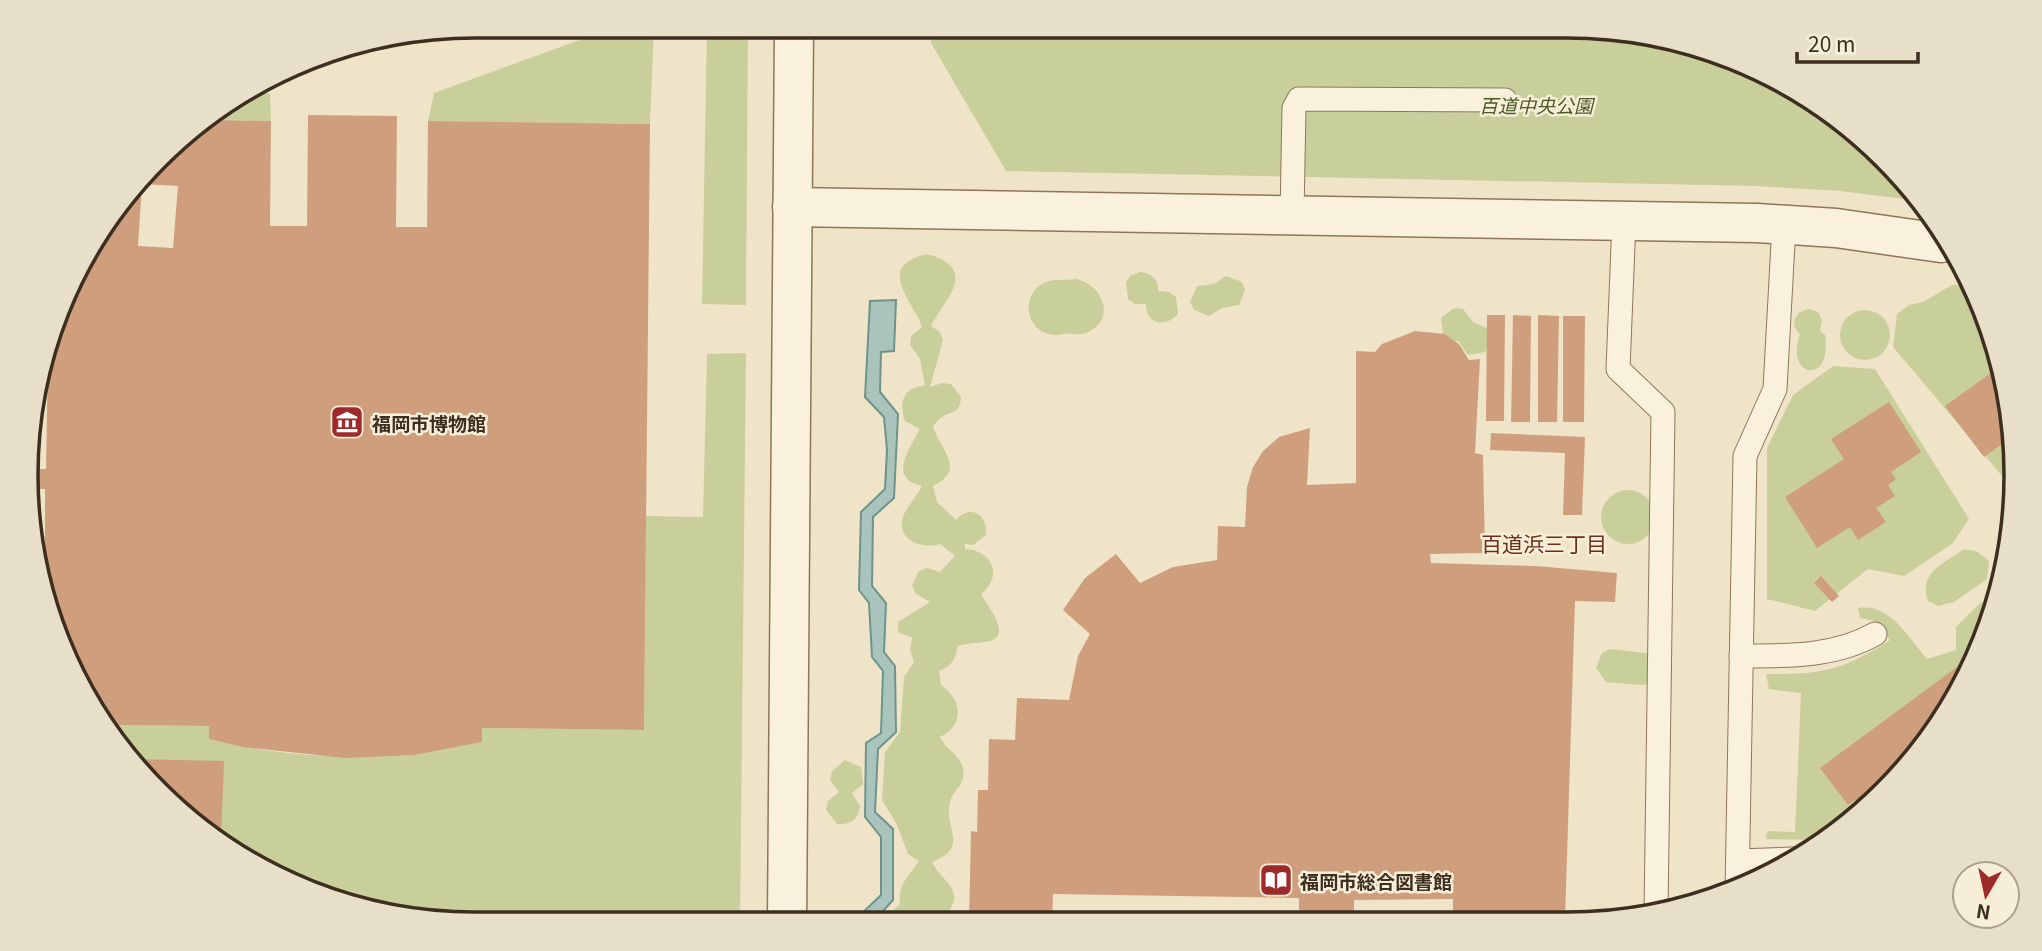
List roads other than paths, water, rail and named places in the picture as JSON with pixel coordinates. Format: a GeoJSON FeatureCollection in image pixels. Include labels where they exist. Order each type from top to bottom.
{"type":"FeatureCollection","features":[{"type":"Feature","properties":{"kind":"street"},"geometry":{"type":"LineString","coordinates":[[787,912],[794,38]]}},
{"type":"Feature","properties":{"kind":"street"},"geometry":{"type":"LineString","coordinates":[[792,207],[1784,225],[1836,228],[1936,242]]}},
{"type":"Feature","properties":{"kind":"lane"},"geometry":{"type":"LineString","coordinates":[[1292,215],[1294,108],[1299,99],[1505,100]]}},
{"type":"Feature","properties":{"kind":"lane"},"geometry":{"type":"LineString","coordinates":[[1624,221],[1618,369],[1663,412],[1656,903]]}},
{"type":"Feature","properties":{"kind":"lane"},"geometry":{"type":"LineString","coordinates":[[1737,877],[1745,456],[1775,389],[1784,225]]}},
{"type":"Feature","properties":{"kind":"lane"},"geometry":{"type":"LineString","coordinates":[[1741,656],[1804,654],[1843,649],[1875,634]]}},
{"type":"Feature","properties":{"kind":"lane"},"geometry":{"type":"LineString","coordinates":[[1738,861],[1774,860]]}},
{"type":"Feature","properties":{"kind":"water"},"geometry":{"type":"Polygon","coordinates":[[[896,300],[894,351],[881,352],[880,392],[898,414],[894,498],[873,517],[872,586],[886,603],[884,652],[895,666],[896,732],[878,749],[875,812],[893,829],[893,900],[882,912],[863,912],[881,895],[881,837],[865,817],[866,743],[881,733],[883,671],[872,657],[869,603],[859,590],[861,512],[885,489],[887,450],[884,417],[865,397],[870,301],[896,300]]]}},
{"type":"Feature","properties":{"kind":"place","name":"福岡市博物館"},"geometry":{"type":"Point","coordinates":[347,422]}},
{"type":"Feature","properties":{"kind":"place","name":"福岡市総合図書館"},"geometry":{"type":"Point","coordinates":[1276,880]}},
{"type":"Feature","properties":{"kind":"district","name":"百道浜三丁目"},"geometry":{"type":"Point","coordinates":[1544,543]}},
{"type":"Feature","properties":{"kind":"park label","name":"百道中央公園"},"geometry":{"type":"Point","coordinates":[1536,104]}}]}
